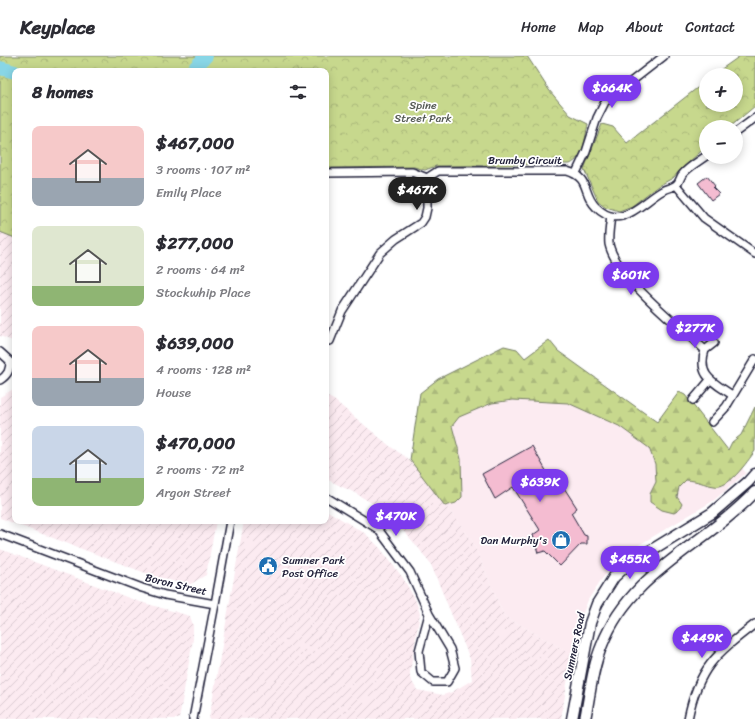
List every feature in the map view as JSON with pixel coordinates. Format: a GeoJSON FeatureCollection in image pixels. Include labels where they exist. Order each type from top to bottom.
{"type":"FeatureCollection","features":[{"type":"Feature","properties":{"kind":"main road","name":"Sumners Road"},"geometry":{"type":"LineString","coordinates":[[755,474],[748,482],[712,512],[628,565],[614,577],[597,604],[590,622],[573,714],[586,715],[601,645],[628,599],[656,571],[720,524],[755,492]]}},
{"type":"Feature","properties":{"kind":"street"},"geometry":{"type":"LineString","coordinates":[[576,173],[586,152],[597,118],[605,102],[664,56]]}},
{"type":"Feature","properties":{"kind":"street"},"geometry":{"type":"LineString","coordinates":[[743,127],[755,118]]}},
{"type":"Feature","properties":{"kind":"street"},"geometry":{"type":"LineString","coordinates":[[699,162],[686,172],[676,185],[661,191],[628,215],[611,216],[610,247],[629,279],[704,350],[703,370],[710,380],[732,395]]}},
{"type":"Feature","properties":{"kind":"street","name":"Brumby Circuit"},"geometry":{"type":"LineString","coordinates":[[427,178],[438,171],[560,170],[576,173],[583,180],[595,207],[611,216]]}},
{"type":"Feature","properties":{"kind":"street"},"geometry":{"type":"LineString","coordinates":[[329,173],[412,172],[427,178],[428,208],[421,223],[396,239],[380,253],[342,311],[330,341]]}},
{"type":"Feature","properties":{"kind":"street"},"geometry":{"type":"LineString","coordinates":[[676,185],[704,218],[755,254]]}},
{"type":"Feature","properties":{"kind":"street"},"geometry":{"type":"LineString","coordinates":[[704,350],[714,343]]}},
{"type":"Feature","properties":{"kind":"street"},"geometry":{"type":"LineString","coordinates":[[0,352],[12,360],[6,376],[0,380]]}},
{"type":"Feature","properties":{"kind":"street"},"geometry":{"type":"LineString","coordinates":[[712,422],[726,407],[755,359]]}},
{"type":"Feature","properties":{"kind":"street"},"geometry":{"type":"LineString","coordinates":[[693,400],[710,380]]}},
{"type":"Feature","properties":{"kind":"street"},"geometry":{"type":"LineString","coordinates":[[329,499],[378,529],[410,572],[429,614],[450,649],[455,668],[447,682],[433,682],[421,672],[419,651],[429,614]]}},
{"type":"Feature","properties":{"kind":"street"},"geometry":{"type":"LineString","coordinates":[[215,604],[229,524]]}},
{"type":"Feature","properties":{"kind":"street","name":"Boron Street"},"geometry":{"type":"LineString","coordinates":[[0,534],[142,588],[165,595],[215,604],[193,719]]}},
{"type":"Feature","properties":{"kind":"street"},"geometry":{"type":"LineString","coordinates":[[688,719],[693,697],[700,677],[725,647],[755,624]]}},
{"type":"Feature","properties":{"kind":"shaded area"},"geometry":{"type":"Polygon","coordinates":[[[0,232],[12,237],[12,341],[0,336],[0,232]]]}},
{"type":"Feature","properties":{"kind":"shaded area"},"geometry":{"type":"Polygon","coordinates":[[[549,340],[558,351],[657,422],[679,392],[685,395],[746,473],[713,501],[632,549],[618,561],[601,580],[588,600],[581,618],[572,654],[504,616],[472,540],[410,460],[420,393],[438,379],[504,346],[517,349],[525,358],[549,340]]]}},
{"type":"Feature","properties":{"kind":"shaded area"},"geometry":{"type":"Polygon","coordinates":[[[12,390],[12,523],[0,518],[0,397],[12,390]]]}},
{"type":"Feature","properties":{"kind":"shaded area"},"geometry":{"type":"Polygon","coordinates":[[[329,398],[391,447],[410,460],[472,540],[504,616],[572,654],[561,719],[209,719],[243,524],[329,524],[329,512],[366,534],[380,548],[403,578],[416,601],[420,614],[410,678],[417,690],[443,695],[452,692],[472,680],[470,659],[431,565],[417,546],[385,511],[355,493],[329,480],[329,398]]]}},
{"type":"Feature","properties":{"kind":"shaded area"},"geometry":{"type":"Polygon","coordinates":[[[16,524],[215,524],[206,575],[189,585],[156,577],[16,524]]]}},
{"type":"Feature","properties":{"kind":"shaded area"},"geometry":{"type":"Polygon","coordinates":[[[0,549],[137,601],[190,616],[193,625],[193,639],[179,719],[0,719],[0,549]]]}},
{"type":"Feature","properties":{"kind":"green space","name":"Spine Street Park"},"geometry":{"type":"Polygon","coordinates":[[[0,56],[527,56],[549,90],[570,115],[588,124],[585,141],[581,152],[575,161],[570,164],[436,166],[425,170],[414,167],[329,168],[329,68],[12,68],[12,237],[0,232],[0,56]]]}},
{"type":"Feature","properties":{"kind":"green space"},"geometry":{"type":"Polygon","coordinates":[[[740,56],[755,56],[755,106],[738,120],[699,120],[699,153],[673,178],[658,186],[632,206],[619,211],[606,207],[598,201],[584,169],[602,124],[613,127],[627,143],[699,86],[699,112],[743,112],[743,68],[723,68],[740,56]]]}},
{"type":"Feature","properties":{"kind":"green space"},"geometry":{"type":"Polygon","coordinates":[[[549,340],[558,351],[657,422],[679,392],[685,395],[728,450],[732,442],[741,435],[755,407],[755,451],[737,474],[725,484],[714,486],[686,480],[679,487],[677,497],[682,504],[679,510],[674,513],[662,510],[650,502],[650,494],[656,482],[655,464],[649,448],[619,426],[568,403],[513,400],[492,403],[459,417],[452,426],[461,459],[462,497],[456,503],[445,506],[410,460],[420,393],[438,379],[504,346],[517,349],[525,358],[549,340]]]}},
{"type":"Feature","properties":{"kind":"building"},"geometry":{"type":"Polygon","coordinates":[[[707,176],[715,186],[713,188],[719,194],[711,200],[698,183],[707,176]]]}},
{"type":"Feature","properties":{"kind":"building"},"geometry":{"type":"Polygon","coordinates":[[[532,446],[553,483],[559,480],[577,508],[571,513],[584,535],[587,536],[587,544],[581,544],[560,566],[545,551],[538,553],[533,535],[540,530],[513,487],[495,499],[482,474],[532,446]]]}},
{"type":"Feature","properties":{"kind":"waterway"},"geometry":{"type":"LineString","coordinates":[[195,68],[206,56]]}},
{"type":"Feature","properties":{"kind":"waterway"},"geometry":{"type":"LineString","coordinates":[[0,68],[12,71]]}},
{"type":"Feature","properties":{"kind":"place","name":"Dan Murphy's"},"geometry":{"type":"Point","coordinates":[561,540]}},
{"type":"Feature","properties":{"kind":"place","name":"Sumner Park Post Office"},"geometry":{"type":"Point","coordinates":[268,566]}}]}
